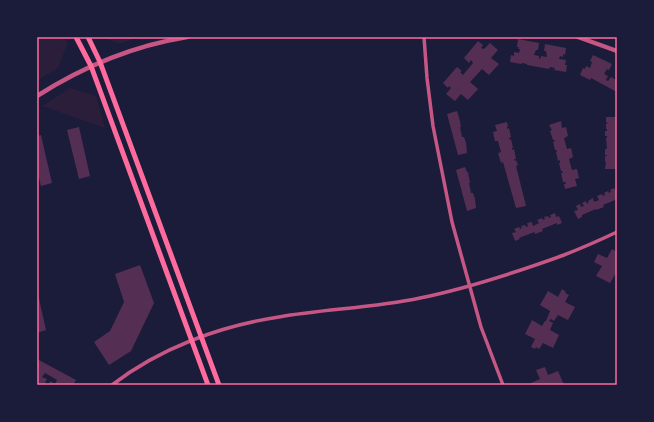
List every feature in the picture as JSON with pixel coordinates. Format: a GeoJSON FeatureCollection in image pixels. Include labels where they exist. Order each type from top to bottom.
{"type":"FeatureCollection","features":[{"type":"Feature","properties":{"kind":"main road"},"geometry":{"type":"LineString","coordinates":[[76,37],[91,66],[208,385]]}},
{"type":"Feature","properties":{"kind":"main road"},"geometry":{"type":"LineString","coordinates":[[88,37],[100,62],[219,385]]}},
{"type":"Feature","properties":{"kind":"street"},"geometry":{"type":"LineString","coordinates":[[37,96],[64,80],[100,62],[134,49],[187,37]]}},
{"type":"Feature","properties":{"kind":"street"},"geometry":{"type":"LineString","coordinates":[[424,37],[430,106],[440,166],[452,222],[481,327],[503,385]]}},
{"type":"Feature","properties":{"kind":"street"},"geometry":{"type":"LineString","coordinates":[[578,37],[617,51]]}},
{"type":"Feature","properties":{"kind":"street"},"geometry":{"type":"LineString","coordinates":[[112,385],[148,362],[201,336],[279,316],[411,300],[469,286],[565,255],[617,232]]}},
{"type":"Feature","properties":{"kind":"shaded area"},"geometry":{"type":"Polygon","coordinates":[[[37,37],[64,37],[68,43],[58,68],[37,81],[37,37]]]}},
{"type":"Feature","properties":{"kind":"shaded area"},"geometry":{"type":"Polygon","coordinates":[[[101,37],[139,37],[119,44],[101,37]]]}},
{"type":"Feature","properties":{"kind":"shaded area"},"geometry":{"type":"Polygon","coordinates":[[[70,88],[96,96],[105,128],[42,106],[70,88]]]}},
{"type":"Feature","properties":{"kind":"building"},"geometry":{"type":"Polygon","coordinates":[[[518,39],[539,43],[538,50],[536,50],[534,55],[539,56],[539,59],[541,56],[547,57],[546,51],[544,51],[545,44],[566,48],[565,55],[563,54],[563,57],[560,56],[559,59],[566,60],[566,72],[554,70],[555,68],[550,67],[549,69],[510,62],[511,55],[514,56],[514,52],[519,53],[520,49],[517,47],[518,39]]]}},
{"type":"Feature","properties":{"kind":"building"},"geometry":{"type":"Polygon","coordinates":[[[478,41],[483,45],[481,48],[484,49],[490,43],[498,50],[491,58],[499,64],[489,75],[482,69],[470,82],[478,89],[468,100],[461,94],[455,101],[446,94],[451,88],[449,86],[448,88],[443,83],[457,67],[462,71],[460,72],[463,75],[473,63],[471,60],[469,63],[464,58],[478,41]]]}},
{"type":"Feature","properties":{"kind":"building"},"geometry":{"type":"Polygon","coordinates":[[[593,55],[612,64],[609,70],[607,69],[604,74],[608,76],[606,80],[608,81],[611,77],[616,80],[617,77],[617,90],[615,91],[591,78],[590,80],[580,75],[583,68],[585,69],[586,66],[590,68],[592,62],[590,61],[593,55]]]}},
{"type":"Feature","properties":{"kind":"building"},"geometry":{"type":"Polygon","coordinates":[[[457,111],[462,137],[464,137],[466,143],[467,153],[458,155],[447,114],[457,111]]]}},
{"type":"Feature","properties":{"kind":"building"},"geometry":{"type":"Polygon","coordinates":[[[606,117],[617,117],[616,169],[605,169],[605,156],[607,156],[605,155],[605,149],[607,149],[607,136],[605,136],[605,131],[607,131],[606,117]]]}},
{"type":"Feature","properties":{"kind":"building"},"geometry":{"type":"Polygon","coordinates":[[[561,121],[562,128],[566,127],[568,136],[564,138],[567,149],[571,148],[573,157],[569,159],[572,170],[577,169],[579,178],[575,179],[577,186],[565,189],[564,184],[566,184],[563,182],[561,173],[563,173],[559,163],[560,160],[558,161],[557,150],[555,150],[553,142],[555,141],[553,140],[550,131],[552,130],[549,125],[561,121]]]}},
{"type":"Feature","properties":{"kind":"building"},"geometry":{"type":"Polygon","coordinates":[[[507,122],[507,129],[509,128],[511,137],[509,138],[510,140],[511,139],[512,150],[514,149],[516,159],[514,159],[518,165],[516,166],[526,206],[516,208],[503,162],[501,163],[498,153],[501,152],[498,141],[495,141],[493,132],[497,131],[495,125],[507,122]]]}},
{"type":"Feature","properties":{"kind":"building"},"geometry":{"type":"Polygon","coordinates":[[[79,127],[90,176],[79,179],[67,130],[79,127]]]}},
{"type":"Feature","properties":{"kind":"building"},"geometry":{"type":"Polygon","coordinates":[[[41,135],[52,183],[41,186],[37,170],[37,136],[41,135]]]}},
{"type":"Feature","properties":{"kind":"building"},"geometry":{"type":"Polygon","coordinates":[[[465,167],[468,172],[471,193],[473,193],[475,199],[476,208],[467,211],[456,170],[465,167]]]}},
{"type":"Feature","properties":{"kind":"building"},"geometry":{"type":"Polygon","coordinates":[[[614,188],[617,191],[617,198],[615,200],[603,205],[604,207],[582,215],[582,217],[578,219],[574,211],[578,210],[576,206],[580,204],[581,207],[584,206],[582,203],[586,201],[587,204],[589,202],[588,201],[593,198],[594,202],[599,200],[597,196],[602,194],[603,196],[605,195],[604,193],[608,191],[609,193],[611,192],[610,190],[614,188]]]}},
{"type":"Feature","properties":{"kind":"building"},"geometry":{"type":"Polygon","coordinates":[[[555,213],[556,217],[559,216],[562,223],[557,225],[557,223],[542,229],[543,231],[535,234],[534,232],[515,241],[512,233],[516,232],[514,229],[519,227],[520,229],[522,228],[521,226],[525,225],[526,227],[528,226],[527,223],[532,222],[533,226],[539,223],[537,220],[542,218],[543,220],[545,219],[544,217],[548,216],[549,218],[551,217],[550,215],[555,213]]]}},
{"type":"Feature","properties":{"kind":"building"},"geometry":{"type":"Polygon","coordinates":[[[612,249],[617,252],[617,273],[610,283],[596,276],[602,266],[594,262],[598,254],[607,258],[612,249]]]}},
{"type":"Feature","properties":{"kind":"building"},"geometry":{"type":"Polygon","coordinates":[[[140,265],[154,303],[131,351],[109,365],[94,342],[110,331],[124,302],[115,274],[140,265]]]}},
{"type":"Feature","properties":{"kind":"building"},"geometry":{"type":"Polygon","coordinates":[[[562,289],[569,295],[565,302],[575,307],[568,320],[558,315],[554,321],[551,319],[549,321],[553,323],[550,330],[559,335],[553,348],[543,343],[539,349],[536,347],[535,349],[531,347],[535,339],[525,334],[532,320],[542,326],[546,321],[550,311],[540,305],[548,291],[558,297],[562,289]]]}},
{"type":"Feature","properties":{"kind":"building"},"geometry":{"type":"Polygon","coordinates":[[[38,294],[46,330],[37,333],[37,295],[38,294]]]}},
{"type":"Feature","properties":{"kind":"building"},"geometry":{"type":"Polygon","coordinates":[[[37,359],[76,380],[73,385],[49,385],[50,381],[55,384],[57,380],[45,373],[42,377],[47,379],[44,385],[37,383],[37,359]]]}},
{"type":"Feature","properties":{"kind":"building"},"geometry":{"type":"Polygon","coordinates":[[[545,367],[548,375],[558,371],[564,385],[532,385],[531,383],[540,379],[536,370],[545,367]]]}}]}
